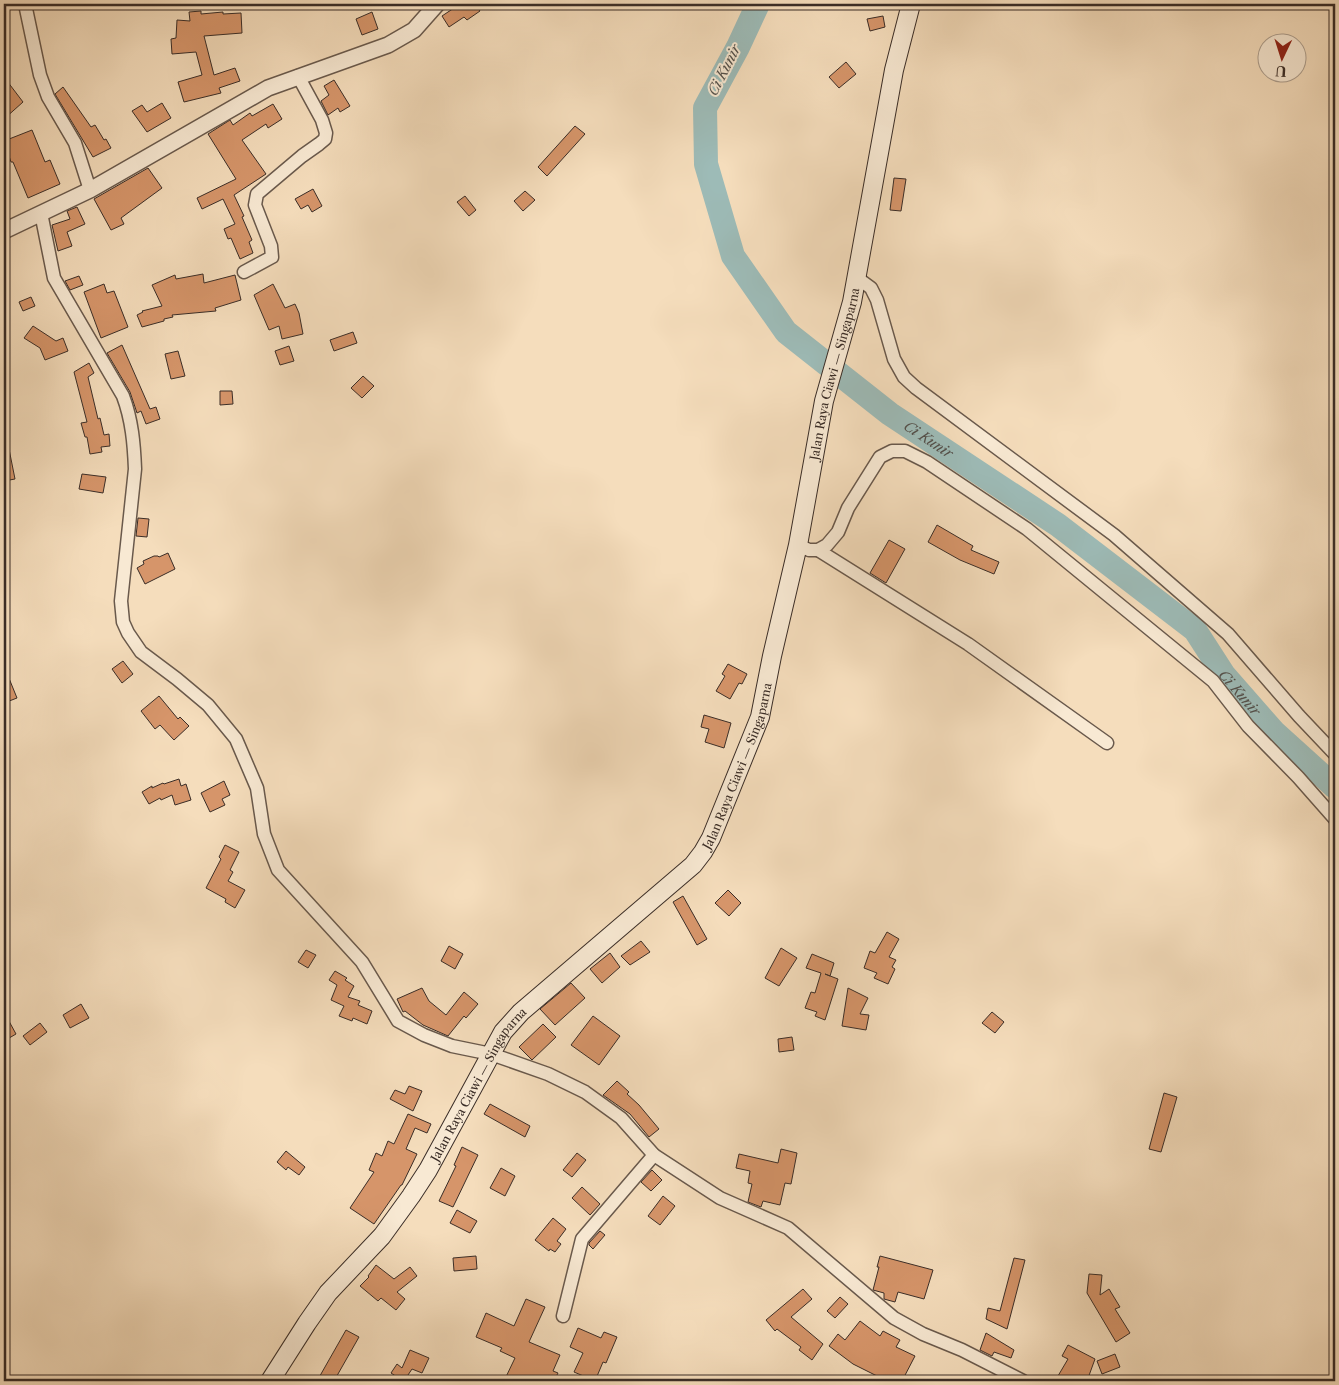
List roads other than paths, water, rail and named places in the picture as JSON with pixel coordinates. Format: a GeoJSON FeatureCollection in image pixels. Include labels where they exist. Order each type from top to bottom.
{"type":"FeatureCollection","features":[{"type":"Feature","properties":{"kind":"main road","name":"Jalan Raya Ciawi — Singaparna"},"geometry":{"type":"LineString","coordinates":[[270,1381],[306,1323],[328,1294],[382,1236],[411,1196],[428,1170],[503,1032],[521,1012],[693,865],[711,838],[760,716],[798,545],[824,401],[852,302],[894,70],[911,4]]}},
{"type":"Feature","properties":{"kind":"street"},"geometry":{"type":"LineString","coordinates":[[25,4],[40,74],[48,97],[75,143],[90,190]]}},
{"type":"Feature","properties":{"kind":"street"},"geometry":{"type":"LineString","coordinates":[[4,231],[90,190],[268,88],[405,36],[414,30],[437,4]]}},
{"type":"Feature","properties":{"kind":"street"},"geometry":{"type":"LineString","coordinates":[[244,272],[272,257],[271,246],[255,205],[257,194],[319,144],[324,139],[326,133],[322,120],[298,76]]}},
{"type":"Feature","properties":{"kind":"street"},"geometry":{"type":"LineString","coordinates":[[41,212],[54,278],[123,396],[129,413],[135,469],[121,601],[123,622],[141,652],[178,679],[208,705],[236,739],[257,788],[264,834],[278,870],[362,962],[398,1020],[452,1046],[491,1054],[548,1074],[585,1092],[621,1118],[654,1155],[720,1198],[788,1228],[894,1318],[923,1334],[962,1350],[1024,1381]]}},
{"type":"Feature","properties":{"kind":"street"},"geometry":{"type":"LineString","coordinates":[[856,277],[871,288],[878,300],[894,359],[904,377],[916,388],[1114,535],[1228,634],[1335,754]]}},
{"type":"Feature","properties":{"kind":"street"},"geometry":{"type":"LineString","coordinates":[[798,545],[809,550],[818,550],[828,545],[838,532],[848,508],[880,457],[892,451],[905,451],[927,462],[1027,529],[1213,681],[1248,726],[1298,777],[1335,819]]}},
{"type":"Feature","properties":{"kind":"street"},"geometry":{"type":"LineString","coordinates":[[818,550],[968,644],[1107,743]]}},
{"type":"Feature","properties":{"kind":"street"},"geometry":{"type":"LineString","coordinates":[[563,1316],[582,1240],[654,1155]]}},
{"type":"Feature","properties":{"kind":"waterway","name":"Ci Kunir"},"geometry":{"type":"LineString","coordinates":[[758,4],[738,47],[705,108],[706,164],[733,256],[786,332],[890,414],[1058,525],[1195,630],[1224,675],[1274,732],[1335,787]]}}]}
